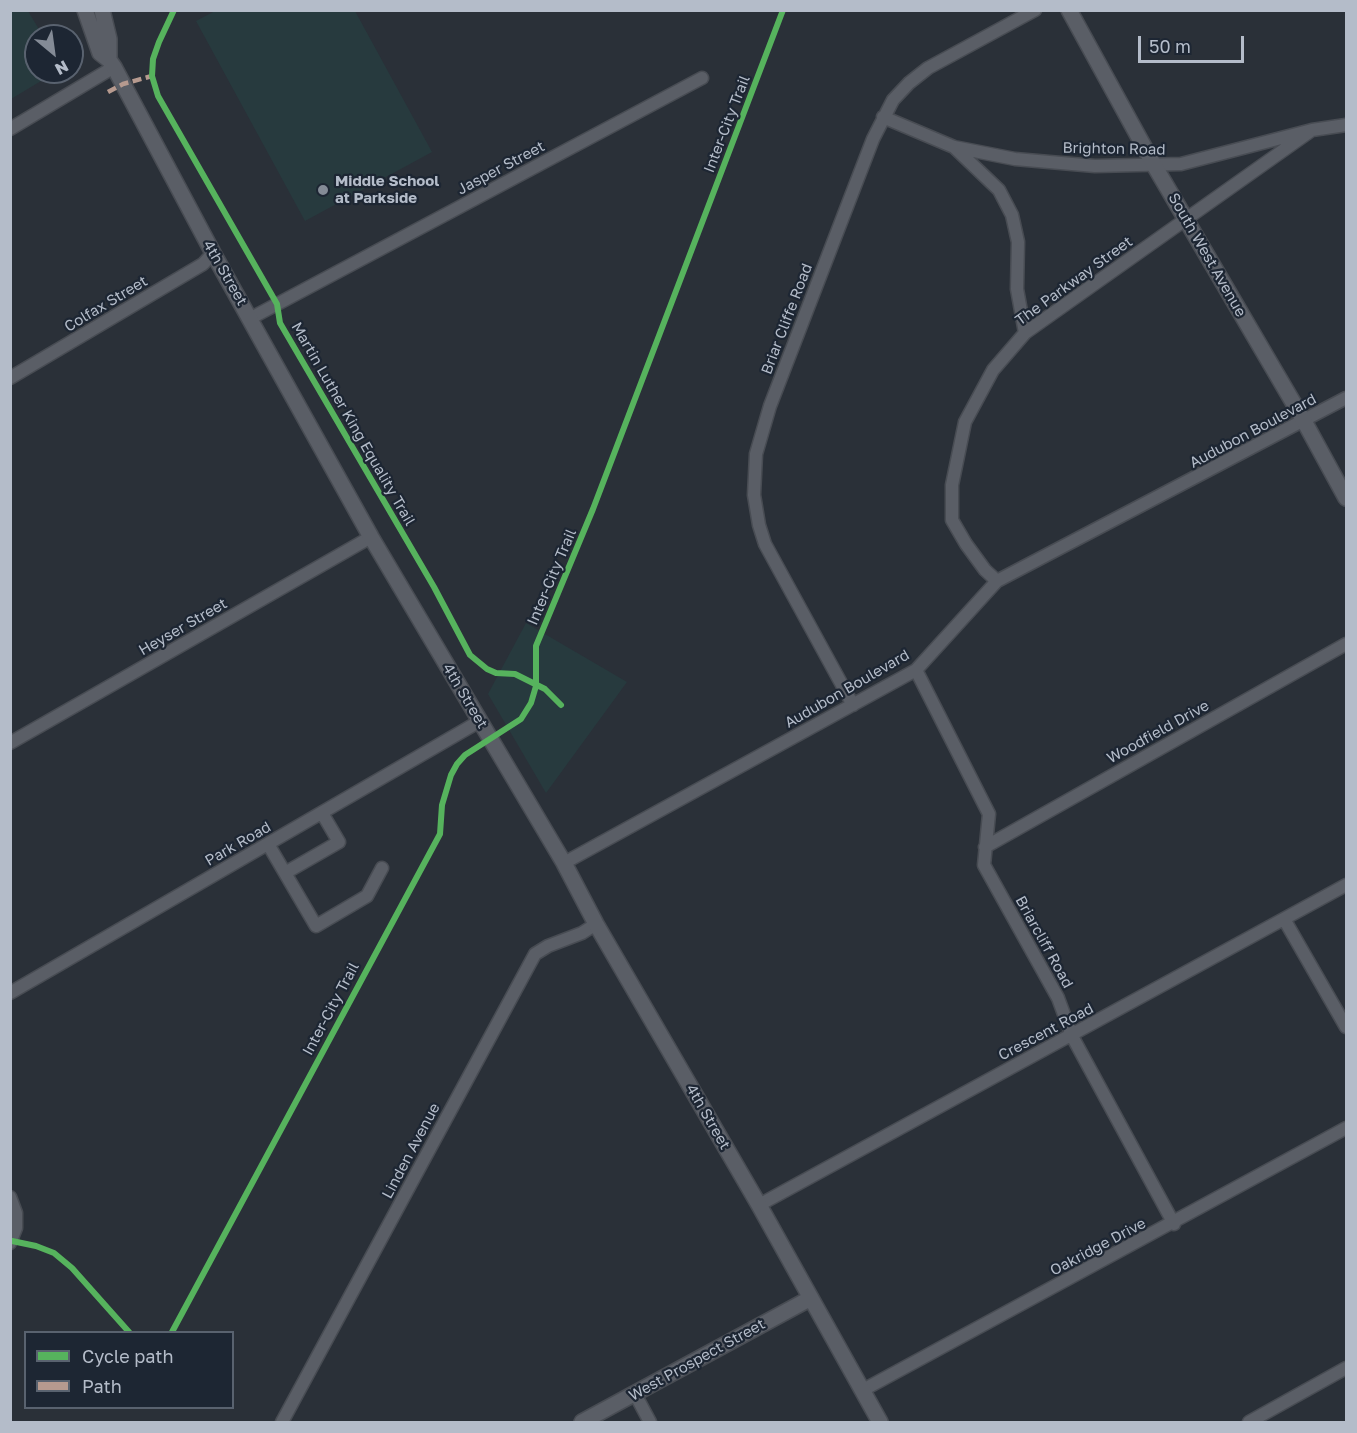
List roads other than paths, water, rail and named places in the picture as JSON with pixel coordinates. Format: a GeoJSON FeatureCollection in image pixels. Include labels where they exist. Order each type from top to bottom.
{"type":"FeatureCollection","features":[{"type":"Feature","properties":{"kind":"street","name":"4th Street"},"geometry":{"type":"LineString","coordinates":[[84,10],[100,54],[112,63]]}},
{"type":"Feature","properties":{"kind":"street","name":"4th Street"},"geometry":{"type":"LineString","coordinates":[[102,10],[112,63],[213,253],[371,537],[564,863],[596,924],[759,1205],[880,1422]]}},
{"type":"Feature","properties":{"kind":"street","name":"Briar Cliffe Road"},"geometry":{"type":"LineString","coordinates":[[853,705],[765,544],[754,495],[756,454],[770,406],[883,117],[893,100],[928,68],[1035,10]]}},
{"type":"Feature","properties":{"kind":"street","name":"South West Avenue"},"geometry":{"type":"LineString","coordinates":[[1069,10],[1154,165],[1347,498]]}},
{"type":"Feature","properties":{"kind":"street"},"geometry":{"type":"LineString","coordinates":[[10,129],[112,63]]}},
{"type":"Feature","properties":{"kind":"street","name":"Jasper Street"},"geometry":{"type":"LineString","coordinates":[[251,318],[702,78]]}},
{"type":"Feature","properties":{"kind":"street","name":"Brighton Road"},"geometry":{"type":"LineString","coordinates":[[883,117],[954,147],[1015,159],[1095,166],[1181,164],[1312,130],[1347,125]]}},
{"type":"Feature","properties":{"kind":"street","name":"The Parkway Street"},"geometry":{"type":"LineString","coordinates":[[997,581],[985,570],[952,520],[952,484],[965,422],[993,370],[1025,333],[1312,130]]}},
{"type":"Feature","properties":{"kind":"street"},"geometry":{"type":"LineString","coordinates":[[954,147],[999,190],[1012,214],[1018,242],[1017,289],[1025,333]]}},
{"type":"Feature","properties":{"kind":"street","name":"Colfax Street"},"geometry":{"type":"LineString","coordinates":[[10,378],[203,264],[213,253]]}},
{"type":"Feature","properties":{"kind":"street","name":"Audubon Boulevard"},"geometry":{"type":"LineString","coordinates":[[564,863],[916,670],[997,581],[1347,398]]}},
{"type":"Feature","properties":{"kind":"street","name":"Heyser Street"},"geometry":{"type":"LineString","coordinates":[[10,743],[371,537]]}},
{"type":"Feature","properties":{"kind":"street","name":"Woodfield Drive"},"geometry":{"type":"LineString","coordinates":[[985,847],[1347,644]]}},
{"type":"Feature","properties":{"kind":"street","name":"Briarcliff Road"},"geometry":{"type":"LineString","coordinates":[[916,670],[989,814],[984,865],[1058,998],[1071,1036],[1174,1224]]}},
{"type":"Feature","properties":{"kind":"street","name":"Park Road"},"geometry":{"type":"LineString","coordinates":[[10,993],[480,721]]}},
{"type":"Feature","properties":{"kind":"street"},"geometry":{"type":"LineString","coordinates":[[285,873],[339,842],[322,813]]}},
{"type":"Feature","properties":{"kind":"street"},"geometry":{"type":"LineString","coordinates":[[268,844],[316,926],[367,896],[382,868]]}},
{"type":"Feature","properties":{"kind":"street","name":"Crescent Road"},"geometry":{"type":"LineString","coordinates":[[759,1205],[1347,885]]}},
{"type":"Feature","properties":{"kind":"street"},"geometry":{"type":"LineString","coordinates":[[1284,919],[1347,1027]]}},
{"type":"Feature","properties":{"kind":"street","name":"Linden Avenue"},"geometry":{"type":"LineString","coordinates":[[282,1422],[536,954],[596,924]]}},
{"type":"Feature","properties":{"kind":"street","name":"Oakridge Drive"},"geometry":{"type":"LineString","coordinates":[[863,1390],[1174,1224],[1347,1128]]}},
{"type":"Feature","properties":{"kind":"street"},"geometry":{"type":"LineString","coordinates":[[10,1197],[16,1213],[16,1228],[10,1243]]}},
{"type":"Feature","properties":{"kind":"street","name":"West Prospect Street"},"geometry":{"type":"LineString","coordinates":[[582,1422],[811,1298]]}},
{"type":"Feature","properties":{"kind":"street"},"geometry":{"type":"LineString","coordinates":[[1250,1422],[1347,1368]]}},
{"type":"Feature","properties":{"kind":"street"},"geometry":{"type":"LineString","coordinates":[[635,1394],[650,1422]]}},
{"type":"Feature","properties":{"kind":"place","name":"Middle School at Parkside"},"geometry":{"type":"Point","coordinates":[323,190]}}]}
